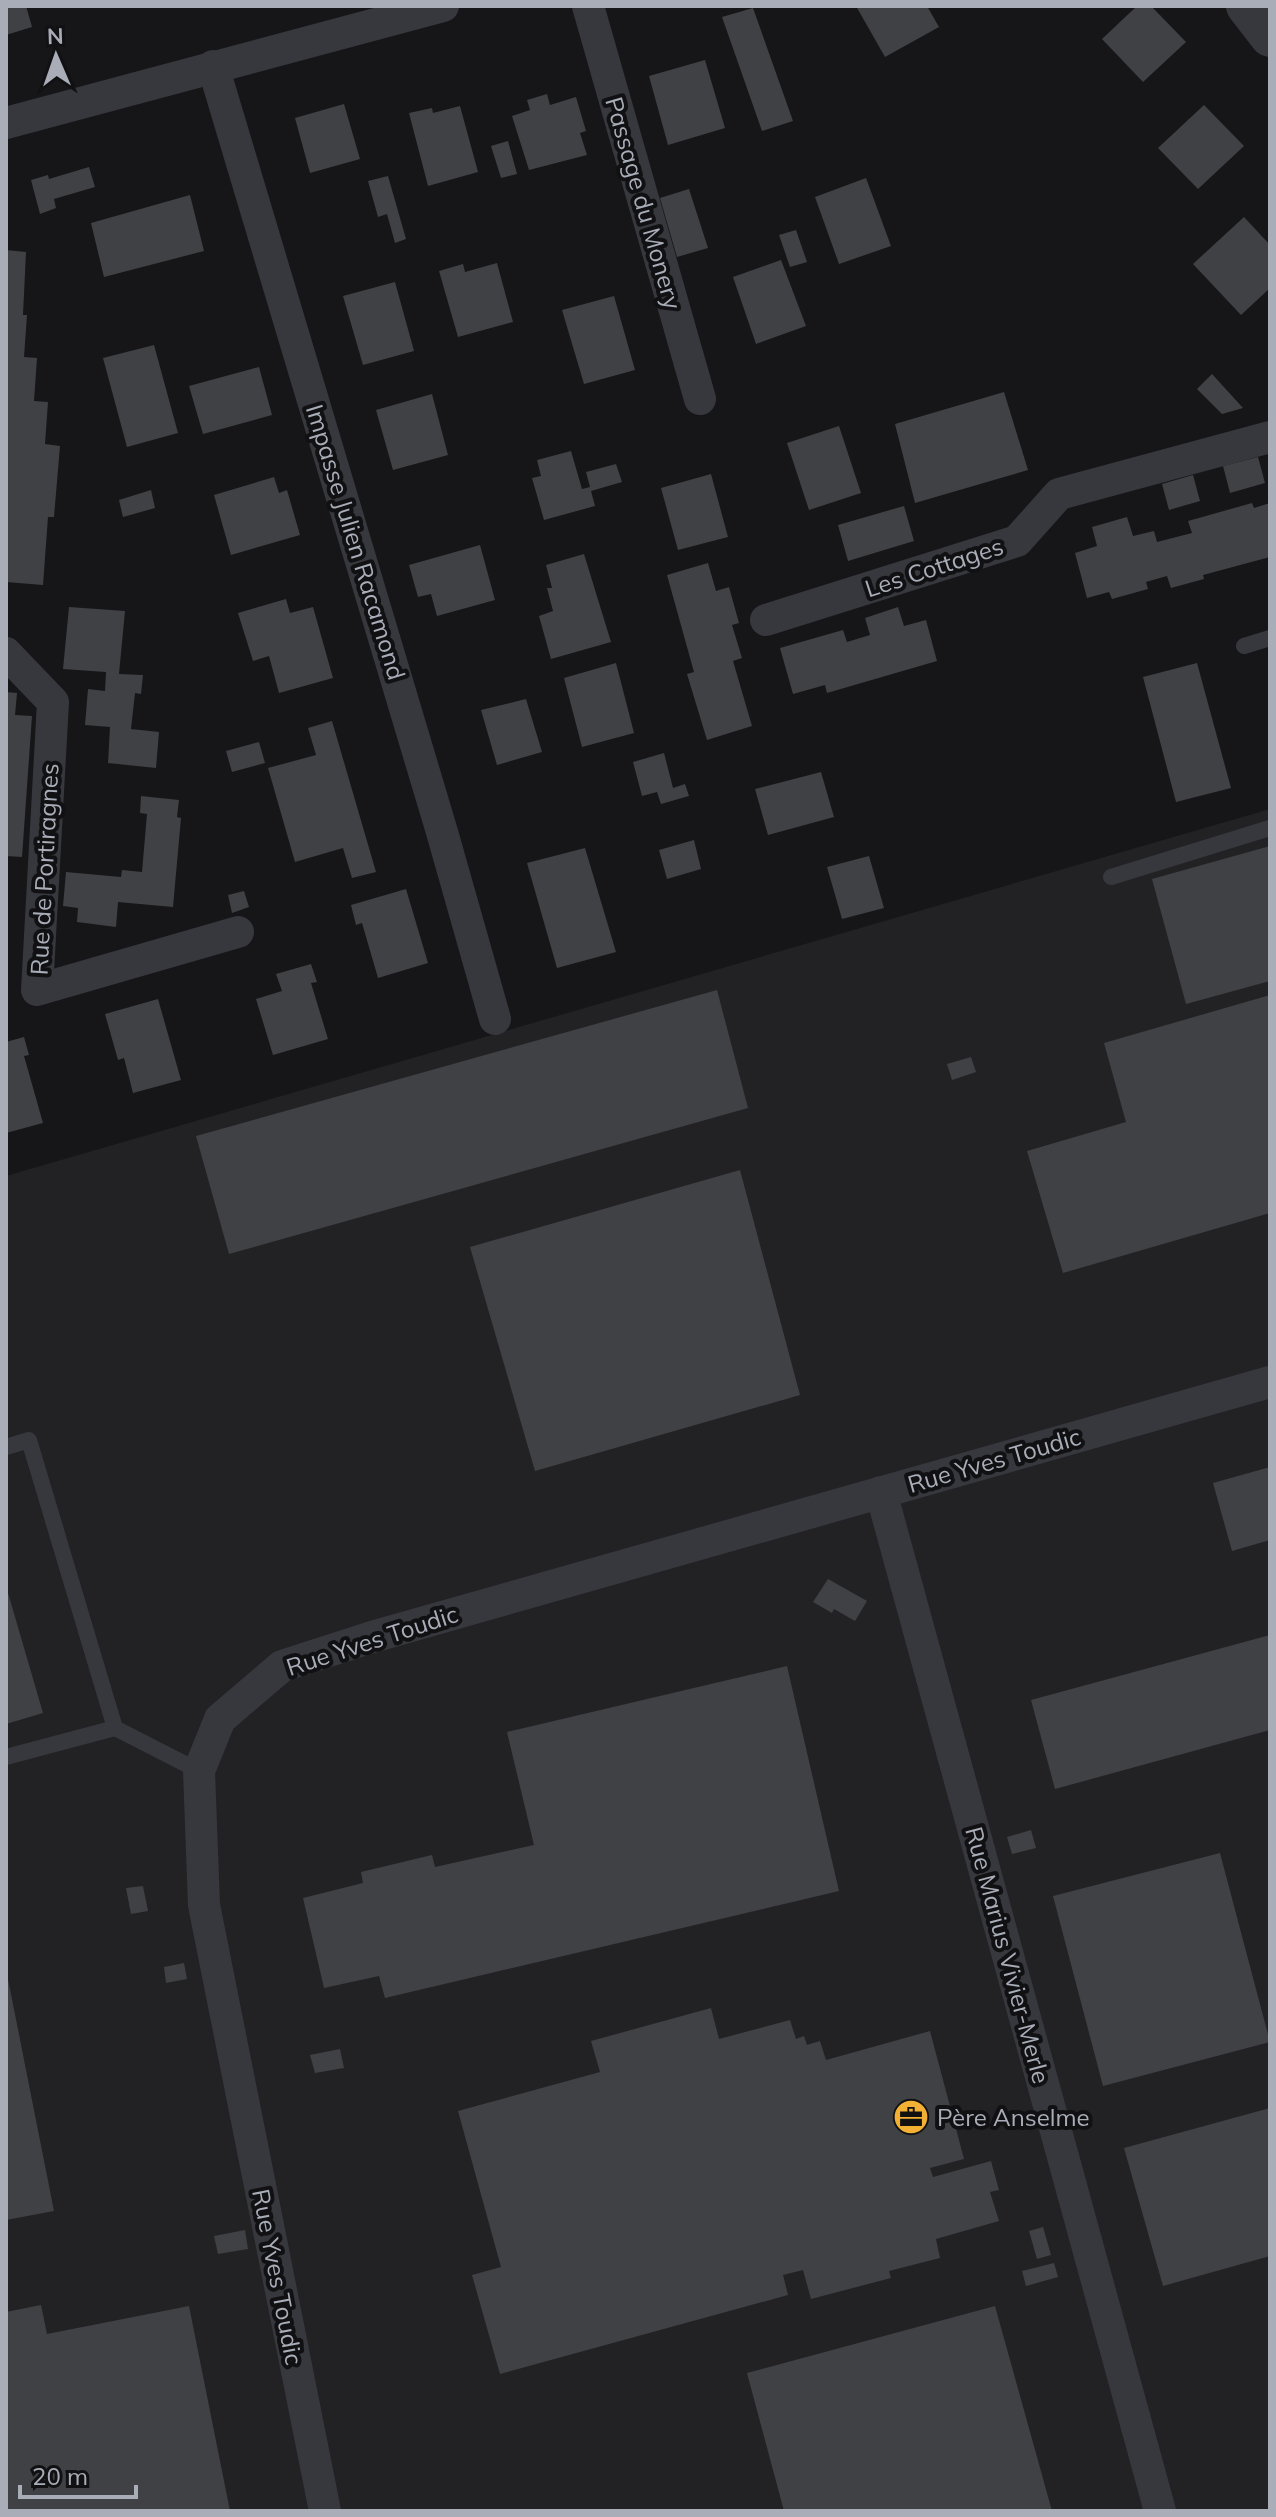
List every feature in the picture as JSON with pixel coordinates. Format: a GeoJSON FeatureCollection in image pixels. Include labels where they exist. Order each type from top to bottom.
{"type":"FeatureCollection","features":[{"type":"Feature","properties":{"kind":"street"},"geometry":{"type":"LineString","coordinates":[[6,123],[443,6]]}},
{"type":"Feature","properties":{"kind":"street","name":"Passage du Monery"},"geometry":{"type":"LineString","coordinates":[[588,6],[700,399]]}},
{"type":"Feature","properties":{"kind":"street","name":"Impasse Julien Racamond"},"geometry":{"type":"LineString","coordinates":[[213,66],[438,816],[495,1019]]}},
{"type":"Feature","properties":{"kind":"street","name":"Les Cottages"},"geometry":{"type":"LineString","coordinates":[[766,620],[1017,541],[1059,494],[1270,437]]}},
{"type":"Feature","properties":{"kind":"street","name":"Rue de Portiragnes"},"geometry":{"type":"LineString","coordinates":[[6,653],[53,702],[37,990],[238,932]]}},
{"type":"Feature","properties":{"kind":"street","name":"Rue Yves Toudic"},"geometry":{"type":"LineString","coordinates":[[325,2511],[204,1905],[199,1771],[220,1719],[282,1666],[387,1632],[1270,1382]]}},
{"type":"Feature","properties":{"kind":"street","name":"Rue Marius Vivier-Merle"},"geometry":{"type":"LineString","coordinates":[[881,1492],[1160,2511]]}},
{"type":"Feature","properties":{"kind":"lane"},"geometry":{"type":"LineString","coordinates":[[1244,646],[1270,638]]}},
{"type":"Feature","properties":{"kind":"lane"},"geometry":{"type":"LineString","coordinates":[[1111,877],[1270,828]]}},
{"type":"Feature","properties":{"kind":"lane"},"geometry":{"type":"LineString","coordinates":[[6,1447],[29,1440],[115,1728]]}},
{"type":"Feature","properties":{"kind":"lane"},"geometry":{"type":"LineString","coordinates":[[6,1757],[115,1728],[199,1771]]}},
{"type":"Feature","properties":{"kind":"shaded area"},"geometry":{"type":"Polygon","coordinates":[[[1270,809],[1270,2511],[6,2511],[6,1176],[1270,809]]]}},
{"type":"Feature","properties":{"kind":"building"},"geometry":{"type":"Polygon","coordinates":[[[6,6],[26,6],[32,27],[6,35],[6,6]]]}},
{"type":"Feature","properties":{"kind":"building"},"geometry":{"type":"Polygon","coordinates":[[[856,6],[927,6],[939,27],[885,57],[856,6]]]}},
{"type":"Feature","properties":{"kind":"building"},"geometry":{"type":"Polygon","coordinates":[[[1137,6],[1151,6],[1186,42],[1143,82],[1102,39],[1137,6]]]}},
{"type":"Feature","properties":{"kind":"building"},"geometry":{"type":"Polygon","coordinates":[[[753,8],[793,121],[762,131],[722,17],[753,8]]]}},
{"type":"Feature","properties":{"kind":"building"},"geometry":{"type":"Polygon","coordinates":[[[705,60],[725,128],[668,145],[649,76],[705,60]]]}},
{"type":"Feature","properties":{"kind":"building"},"geometry":{"type":"Polygon","coordinates":[[[547,94],[550,105],[576,97],[586,131],[580,133],[587,155],[529,170],[512,116],[530,110],[527,100],[547,94]]]}},
{"type":"Feature","properties":{"kind":"building"},"geometry":{"type":"Polygon","coordinates":[[[344,104],[360,159],[310,173],[295,118],[344,104]]]}},
{"type":"Feature","properties":{"kind":"building"},"geometry":{"type":"Polygon","coordinates":[[[1204,105],[1244,146],[1198,189],[1158,148],[1204,105]]]}},
{"type":"Feature","properties":{"kind":"building"},"geometry":{"type":"Polygon","coordinates":[[[460,106],[478,172],[428,186],[409,113],[432,108],[433,113],[460,106]]]}},
{"type":"Feature","properties":{"kind":"building"},"geometry":{"type":"Polygon","coordinates":[[[508,141],[517,174],[501,178],[491,146],[508,141]]]}},
{"type":"Feature","properties":{"kind":"building"},"geometry":{"type":"Polygon","coordinates":[[[89,167],[95,187],[54,199],[56,208],[40,214],[31,180],[48,175],[49,179],[89,167]]]}},
{"type":"Feature","properties":{"kind":"building"},"geometry":{"type":"Polygon","coordinates":[[[388,176],[406,239],[395,243],[387,214],[378,217],[368,181],[388,176]]]}},
{"type":"Feature","properties":{"kind":"building"},"geometry":{"type":"Polygon","coordinates":[[[866,178],[891,246],[839,264],[815,197],[866,178]]]}},
{"type":"Feature","properties":{"kind":"building"},"geometry":{"type":"Polygon","coordinates":[[[689,189],[708,248],[677,257],[660,198],[689,189]]]}},
{"type":"Feature","properties":{"kind":"building"},"geometry":{"type":"Polygon","coordinates":[[[190,195],[204,251],[104,277],[91,223],[190,195]]]}},
{"type":"Feature","properties":{"kind":"building"},"geometry":{"type":"Polygon","coordinates":[[[1244,217],[1270,245],[1270,288],[1241,315],[1193,264],[1244,217]]]}},
{"type":"Feature","properties":{"kind":"building"},"geometry":{"type":"Polygon","coordinates":[[[796,230],[807,262],[790,267],[779,235],[796,230]]]}},
{"type":"Feature","properties":{"kind":"building"},"geometry":{"type":"Polygon","coordinates":[[[6,250],[26,252],[24,357],[37,358],[34,401],[48,402],[45,444],[60,446],[54,517],[48,517],[43,585],[6,582],[6,250]]]}},
{"type":"Feature","properties":{"kind":"building"},"geometry":{"type":"Polygon","coordinates":[[[781,260],[806,326],[756,344],[733,277],[781,260]]]}},
{"type":"Feature","properties":{"kind":"building"},"geometry":{"type":"Polygon","coordinates":[[[497,263],[513,322],[458,337],[439,271],[463,264],[465,272],[497,263]]]}},
{"type":"Feature","properties":{"kind":"building"},"geometry":{"type":"Polygon","coordinates":[[[395,282],[414,351],[363,365],[343,296],[395,282]]]}},
{"type":"Feature","properties":{"kind":"building"},"geometry":{"type":"Polygon","coordinates":[[[614,296],[635,370],[584,384],[562,310],[614,296]]]}},
{"type":"Feature","properties":{"kind":"building"},"geometry":{"type":"Polygon","coordinates":[[[154,345],[178,433],[127,447],[103,358],[154,345]]]}},
{"type":"Feature","properties":{"kind":"building"},"geometry":{"type":"Polygon","coordinates":[[[259,367],[272,415],[203,434],[189,386],[259,367]]]}},
{"type":"Feature","properties":{"kind":"building"},"geometry":{"type":"Polygon","coordinates":[[[1212,374],[1243,408],[1222,414],[1197,389],[1212,374]]]}},
{"type":"Feature","properties":{"kind":"building"},"geometry":{"type":"Polygon","coordinates":[[[1004,392],[1028,470],[915,503],[895,424],[1004,392]]]}},
{"type":"Feature","properties":{"kind":"building"},"geometry":{"type":"Polygon","coordinates":[[[432,394],[448,455],[393,470],[376,410],[432,394]]]}},
{"type":"Feature","properties":{"kind":"building"},"geometry":{"type":"Polygon","coordinates":[[[839,426],[861,493],[809,510],[787,443],[839,426]]]}},
{"type":"Feature","properties":{"kind":"building"},"geometry":{"type":"Polygon","coordinates":[[[571,451],[582,489],[590,487],[586,472],[616,464],[622,482],[591,491],[595,506],[544,520],[532,478],[541,476],[537,460],[571,451]]]}},
{"type":"Feature","properties":{"kind":"building"},"geometry":{"type":"Polygon","coordinates":[[[1258,457],[1265,483],[1230,493],[1223,466],[1258,457]]]}},
{"type":"Feature","properties":{"kind":"building"},"geometry":{"type":"Polygon","coordinates":[[[711,474],[728,537],[678,550],[661,488],[711,474]]]}},
{"type":"Feature","properties":{"kind":"building"},"geometry":{"type":"Polygon","coordinates":[[[1193,475],[1200,501],[1169,510],[1162,484],[1193,475]]]}},
{"type":"Feature","properties":{"kind":"building"},"geometry":{"type":"Polygon","coordinates":[[[274,477],[279,493],[287,490],[300,535],[231,555],[214,495],[274,477]]]}},
{"type":"Feature","properties":{"kind":"building"},"geometry":{"type":"Polygon","coordinates":[[[151,490],[155,508],[123,517],[119,500],[151,490]]]}},
{"type":"Feature","properties":{"kind":"building"},"geometry":{"type":"Polygon","coordinates":[[[1252,503],[1254,508],[1270,503],[1270,557],[1203,575],[1204,579],[1171,588],[1167,576],[1146,582],[1148,589],[1112,599],[1109,592],[1087,598],[1075,553],[1097,546],[1092,527],[1127,517],[1133,536],[1154,531],[1157,542],[1192,533],[1188,521],[1252,503]]]}},
{"type":"Feature","properties":{"kind":"building"},"geometry":{"type":"Polygon","coordinates":[[[904,506],[914,541],[848,561],[838,525],[904,506]]]}},
{"type":"Feature","properties":{"kind":"building"},"geometry":{"type":"Polygon","coordinates":[[[480,545],[495,600],[437,616],[431,594],[418,597],[409,565],[480,545]]]}},
{"type":"Feature","properties":{"kind":"building"},"geometry":{"type":"Polygon","coordinates":[[[584,554],[611,642],[551,659],[539,616],[553,611],[547,588],[552,588],[546,565],[584,554]]]}},
{"type":"Feature","properties":{"kind":"building"},"geometry":{"type":"Polygon","coordinates":[[[708,563],[716,591],[729,587],[739,623],[732,625],[742,658],[733,661],[752,726],[707,740],[687,674],[694,672],[667,575],[708,563]]]}},
{"type":"Feature","properties":{"kind":"building"},"geometry":{"type":"Polygon","coordinates":[[[286,599],[290,613],[313,607],[333,678],[279,693],[269,656],[253,661],[238,613],[286,599]]]}},
{"type":"Feature","properties":{"kind":"building"},"geometry":{"type":"Polygon","coordinates":[[[69,607],[125,611],[119,674],[143,675],[141,694],[135,693],[131,729],[159,732],[156,768],[108,763],[110,727],[85,725],[88,689],[105,691],[106,672],[63,669],[69,607]]]}},
{"type":"Feature","properties":{"kind":"building"},"geometry":{"type":"Polygon","coordinates":[[[898,607],[904,626],[926,620],[937,661],[827,693],[825,685],[793,694],[780,648],[843,630],[847,642],[870,635],[865,618],[898,607]]]}},
{"type":"Feature","properties":{"kind":"building"},"geometry":{"type":"Polygon","coordinates":[[[616,663],[634,733],[582,747],[564,678],[616,663]]]}},
{"type":"Feature","properties":{"kind":"building"},"geometry":{"type":"Polygon","coordinates":[[[1197,663],[1231,788],[1176,802],[1143,677],[1197,663]]]}},
{"type":"Feature","properties":{"kind":"building"},"geometry":{"type":"Polygon","coordinates":[[[6,692],[17,693],[15,715],[32,716],[22,857],[6,856],[6,692]]]}},
{"type":"Feature","properties":{"kind":"building"},"geometry":{"type":"Polygon","coordinates":[[[526,699],[542,752],[497,765],[481,710],[526,699]]]}},
{"type":"Feature","properties":{"kind":"building"},"geometry":{"type":"Polygon","coordinates":[[[332,721],[376,872],[352,878],[343,848],[295,862],[268,768],[316,755],[308,728],[332,721]]]}},
{"type":"Feature","properties":{"kind":"building"},"geometry":{"type":"Polygon","coordinates":[[[259,742],[265,763],[232,772],[226,751],[259,742]]]}},
{"type":"Feature","properties":{"kind":"building"},"geometry":{"type":"Polygon","coordinates":[[[664,753],[673,788],[685,784],[689,796],[661,804],[657,792],[642,796],[633,762],[664,753]]]}},
{"type":"Feature","properties":{"kind":"building"},"geometry":{"type":"Polygon","coordinates":[[[821,772],[834,817],[768,835],[755,789],[821,772]]]}},
{"type":"Feature","properties":{"kind":"building"},"geometry":{"type":"Polygon","coordinates":[[[141,796],[179,800],[177,817],[181,818],[173,907],[118,902],[116,927],[77,922],[78,908],[63,906],[66,872],[121,877],[122,870],[142,872],[147,814],[140,813],[141,796]]]}},
{"type":"Feature","properties":{"kind":"building"},"geometry":{"type":"Polygon","coordinates":[[[694,840],[701,869],[667,879],[659,850],[694,840]]]}},
{"type":"Feature","properties":{"kind":"building"},"geometry":{"type":"Polygon","coordinates":[[[1270,846],[1270,981],[1186,1004],[1152,879],[1270,846]]]}},
{"type":"Feature","properties":{"kind":"building"},"geometry":{"type":"Polygon","coordinates":[[[585,848],[616,952],[557,968],[527,863],[585,848]]]}},
{"type":"Feature","properties":{"kind":"building"},"geometry":{"type":"Polygon","coordinates":[[[869,856],[884,908],[842,919],[827,867],[869,856]]]}},
{"type":"Feature","properties":{"kind":"building"},"geometry":{"type":"Polygon","coordinates":[[[406,889],[428,963],[378,978],[362,923],[356,925],[351,905],[406,889]]]}},
{"type":"Feature","properties":{"kind":"building"},"geometry":{"type":"Polygon","coordinates":[[[244,891],[249,907],[232,913],[228,895],[244,891]]]}},
{"type":"Feature","properties":{"kind":"building"},"geometry":{"type":"Polygon","coordinates":[[[311,964],[317,982],[311,983],[328,1039],[273,1055],[256,999],[282,991],[276,974],[311,964]]]}},
{"type":"Feature","properties":{"kind":"building"},"geometry":{"type":"Polygon","coordinates":[[[717,990],[748,1108],[229,1254],[196,1136],[717,990]]]}},
{"type":"Feature","properties":{"kind":"building"},"geometry":{"type":"Polygon","coordinates":[[[1270,995],[1270,1213],[1063,1273],[1027,1151],[1126,1122],[1104,1043],[1270,995]]]}},
{"type":"Feature","properties":{"kind":"building"},"geometry":{"type":"Polygon","coordinates":[[[158,999],[181,1080],[133,1093],[124,1058],[118,1060],[105,1014],[158,999]]]}},
{"type":"Feature","properties":{"kind":"building"},"geometry":{"type":"Polygon","coordinates":[[[24,1037],[29,1055],[24,1056],[43,1123],[6,1133],[6,1042],[24,1037]]]}},
{"type":"Feature","properties":{"kind":"building"},"geometry":{"type":"Polygon","coordinates":[[[971,1057],[976,1072],[952,1080],[947,1064],[971,1057]]]}},
{"type":"Feature","properties":{"kind":"building"},"geometry":{"type":"Polygon","coordinates":[[[740,1170],[800,1395],[535,1471],[470,1247],[740,1170]]]}},
{"type":"Feature","properties":{"kind":"building"},"geometry":{"type":"Polygon","coordinates":[[[1270,1467],[1270,1540],[1232,1551],[1213,1483],[1270,1467]]]}},
{"type":"Feature","properties":{"kind":"building"},"geometry":{"type":"Polygon","coordinates":[[[828,1579],[867,1601],[855,1621],[813,1602],[828,1579]]]}},
{"type":"Feature","properties":{"kind":"building"},"geometry":{"type":"Polygon","coordinates":[[[6,1586],[43,1713],[6,1724],[6,1586]]]}},
{"type":"Feature","properties":{"kind":"building"},"geometry":{"type":"Polygon","coordinates":[[[1270,1635],[1270,1730],[1055,1789],[1031,1700],[1270,1635]]]}},
{"type":"Feature","properties":{"kind":"building"},"geometry":{"type":"Polygon","coordinates":[[[787,1666],[839,1891],[385,1998],[379,1976],[324,1988],[303,1898],[363,1883],[361,1872],[432,1855],[435,1867],[534,1845],[507,1732],[787,1666]]]}},
{"type":"Feature","properties":{"kind":"building"},"geometry":{"type":"Polygon","coordinates":[[[1031,1830],[1036,1848],[1012,1854],[1007,1837],[1031,1830]]]}},
{"type":"Feature","properties":{"kind":"building"},"geometry":{"type":"Polygon","coordinates":[[[1220,1853],[1270,2042],[1103,2086],[1053,1896],[1220,1853]]]}},
{"type":"Feature","properties":{"kind":"building"},"geometry":{"type":"Polygon","coordinates":[[[143,1886],[148,1911],[131,1914],[126,1888],[143,1886]]]}},
{"type":"Feature","properties":{"kind":"building"},"geometry":{"type":"Polygon","coordinates":[[[184,1963],[187,1979],[166,1983],[164,1967],[184,1963]]]}},
{"type":"Feature","properties":{"kind":"building"},"geometry":{"type":"Polygon","coordinates":[[[6,1969],[54,2211],[6,2220],[6,1969]]]}},
{"type":"Feature","properties":{"kind":"building"},"geometry":{"type":"Polygon","coordinates":[[[711,2008],[719,2039],[790,2020],[796,2039],[804,2036],[807,2045],[820,2041],[826,2060],[930,2031],[964,2159],[930,2168],[933,2177],[991,2161],[999,2190],[990,2192],[999,2221],[936,2239],[940,2258],[889,2271],[891,2278],[811,2299],[803,2270],[783,2275],[788,2295],[500,2374],[472,2275],[501,2267],[458,2111],[600,2072],[591,2041],[711,2008]]]}},
{"type":"Feature","properties":{"kind":"building"},"geometry":{"type":"Polygon","coordinates":[[[340,2049],[344,2068],[315,2073],[310,2055],[340,2049]]]}},
{"type":"Feature","properties":{"kind":"building"},"geometry":{"type":"Polygon","coordinates":[[[1270,2108],[1270,2256],[1163,2286],[1124,2148],[1270,2108]]]}},
{"type":"Feature","properties":{"kind":"building"},"geometry":{"type":"Polygon","coordinates":[[[1043,2227],[1051,2255],[1037,2259],[1029,2231],[1043,2227]]]}},
{"type":"Feature","properties":{"kind":"building"},"geometry":{"type":"Polygon","coordinates":[[[245,2230],[248,2249],[218,2254],[214,2236],[245,2230]]]}},
{"type":"Feature","properties":{"kind":"building"},"geometry":{"type":"Polygon","coordinates":[[[1054,2263],[1058,2277],[1026,2286],[1022,2271],[1054,2263]]]}},
{"type":"Feature","properties":{"kind":"building"},"geometry":{"type":"Polygon","coordinates":[[[41,2305],[47,2334],[189,2306],[230,2511],[6,2511],[6,2312],[41,2305]]]}},
{"type":"Feature","properties":{"kind":"building"},"geometry":{"type":"Polygon","coordinates":[[[995,2306],[1052,2511],[784,2511],[747,2373],[995,2306]]]}},
{"type":"Feature","properties":{"kind":"place","name":"Père Anselme"},"geometry":{"type":"Point","coordinates":[911,2117]}}]}
